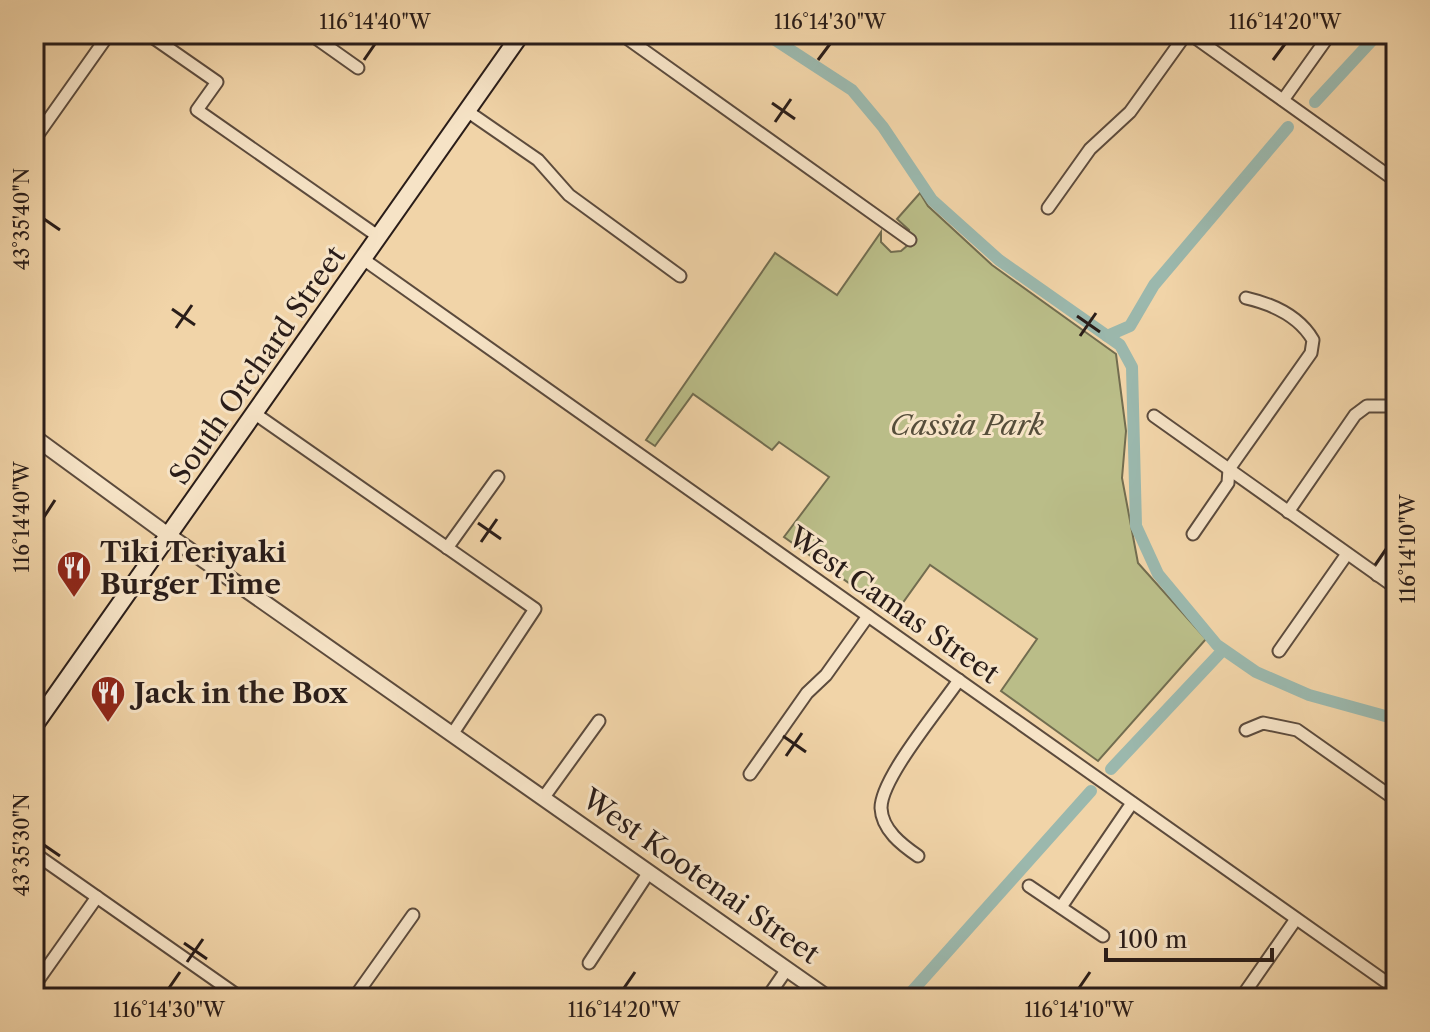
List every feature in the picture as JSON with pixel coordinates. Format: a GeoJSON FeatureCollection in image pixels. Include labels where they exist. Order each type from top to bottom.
{"type":"FeatureCollection","features":[{"type":"Feature","properties":{"kind":"main road","name":"South Orchard Street"},"geometry":{"type":"LineString","coordinates":[[34,726],[521,34]]}},
{"type":"Feature","properties":{"kind":"street"},"geometry":{"type":"LineString","coordinates":[[34,140],[109,34]]}},
{"type":"Feature","properties":{"kind":"street"},"geometry":{"type":"LineString","coordinates":[[148,34],[217,82],[197,110],[379,237]]}},
{"type":"Feature","properties":{"kind":"street"},"geometry":{"type":"LineString","coordinates":[[310,34],[358,68]]}},
{"type":"Feature","properties":{"kind":"street"},"geometry":{"type":"LineString","coordinates":[[621,34],[910,240]]}},
{"type":"Feature","properties":{"kind":"street"},"geometry":{"type":"LineString","coordinates":[[1048,208],[1090,149],[1130,112],[1188,34],[1396,181]]}},
{"type":"Feature","properties":{"kind":"street"},"geometry":{"type":"LineString","coordinates":[[1283,100],[1330,34]]}},
{"type":"Feature","properties":{"kind":"street"},"geometry":{"type":"LineString","coordinates":[[467,111],[538,160],[569,195],[680,276]]}},
{"type":"Feature","properties":{"kind":"street","name":"West Camas Street"},"geometry":{"type":"LineString","coordinates":[[363,259],[959,680],[1130,806],[1396,989]]}},
{"type":"Feature","properties":{"kind":"street"},"geometry":{"type":"LineString","coordinates":[[1193,534],[1228,483],[1229,469],[1311,353],[1313,340],[1306,329],[1272,305],[1246,298]]}},
{"type":"Feature","properties":{"kind":"street"},"geometry":{"type":"LineString","coordinates":[[1288,512],[1355,415],[1367,406],[1396,406]]}},
{"type":"Feature","properties":{"kind":"street"},"geometry":{"type":"LineString","coordinates":[[254,413],[535,609],[453,733]]}},
{"type":"Feature","properties":{"kind":"street"},"geometry":{"type":"LineString","coordinates":[[1154,416],[1396,588]]}},
{"type":"Feature","properties":{"kind":"street","name":"West Kootenai Street"},"geometry":{"type":"LineString","coordinates":[[34,437],[168,535],[828,998]]}},
{"type":"Feature","properties":{"kind":"street"},"geometry":{"type":"LineString","coordinates":[[447,548],[498,477]]}},
{"type":"Feature","properties":{"kind":"street"},"geometry":{"type":"LineString","coordinates":[[1377,575],[1396,547]]}},
{"type":"Feature","properties":{"kind":"street"},"geometry":{"type":"LineString","coordinates":[[1279,651],[1347,554]]}},
{"type":"Feature","properties":{"kind":"street"},"geometry":{"type":"LineString","coordinates":[[750,774],[807,693],[826,675],[868,616]]}},
{"type":"Feature","properties":{"kind":"street"},"geometry":{"type":"LineString","coordinates":[[918,856],[895,840],[881,810],[886,785],[959,680]]}},
{"type":"Feature","properties":{"kind":"street","name":"West Kootenai Street"},"geometry":{"type":"LineString","coordinates":[[544,797],[599,721]]}},
{"type":"Feature","properties":{"kind":"street"},"geometry":{"type":"LineString","coordinates":[[1246,730],[1263,723],[1297,730],[1396,800]]}},
{"type":"Feature","properties":{"kind":"street"},"geometry":{"type":"LineString","coordinates":[[1061,907],[1130,806]]}},
{"type":"Feature","properties":{"kind":"street"},"geometry":{"type":"LineString","coordinates":[[34,853],[241,998]]}},
{"type":"Feature","properties":{"kind":"street"},"geometry":{"type":"LineString","coordinates":[[589,963],[649,872]]}},
{"type":"Feature","properties":{"kind":"street"},"geometry":{"type":"LineString","coordinates":[[1029,886],[1103,936]]}},
{"type":"Feature","properties":{"kind":"street"},"geometry":{"type":"LineString","coordinates":[[34,986],[97,897]]}},
{"type":"Feature","properties":{"kind":"street"},"geometry":{"type":"LineString","coordinates":[[354,998],[413,915]]}},
{"type":"Feature","properties":{"kind":"street"},"geometry":{"type":"LineString","coordinates":[[1241,998],[1296,919]]}},
{"type":"Feature","properties":{"kind":"street"},"geometry":{"type":"LineString","coordinates":[[767,998],[787,969]]}},
{"type":"Feature","properties":{"kind":"green space","name":"Cassia Park"},"geometry":{"type":"Polygon","coordinates":[[[920,193],[928,206],[992,265],[1116,354],[1126,431],[1122,478],[1138,563],[1206,639],[1098,761],[1001,691],[1037,639],[930,565],[894,615],[784,537],[829,477],[779,442],[772,450],[693,394],[655,446],[646,440],[775,253],[837,295],[881,232],[881,242],[891,252],[901,251],[908,245],[909,230],[897,219],[920,193]]]}},
{"type":"Feature","properties":{"kind":"waterway"},"geometry":{"type":"LineString","coordinates":[[766,34],[852,90],[883,127],[932,200],[999,260],[1120,345],[1132,367],[1136,526],[1158,574],[1217,645],[1256,672],[1309,695],[1396,719]]}},
{"type":"Feature","properties":{"kind":"waterway"},"geometry":{"type":"LineString","coordinates":[[1315,102],[1378,34]]}},
{"type":"Feature","properties":{"kind":"waterway"},"geometry":{"type":"LineString","coordinates":[[1107,336],[1130,326],[1154,285],[1288,127]]}},
{"type":"Feature","properties":{"kind":"waterway"},"geometry":{"type":"LineString","coordinates":[[1111,769],[1223,650]]}},
{"type":"Feature","properties":{"kind":"waterway"},"geometry":{"type":"LineString","coordinates":[[906,998],[1091,791]]}},
{"type":"Feature","properties":{"kind":"place","name":"Tiki Teriyaki Burger Time"},"geometry":{"type":"Point","coordinates":[74,599]}},
{"type":"Feature","properties":{"kind":"place","name":"Jack in the Box"},"geometry":{"type":"Point","coordinates":[108,724]}}]}
